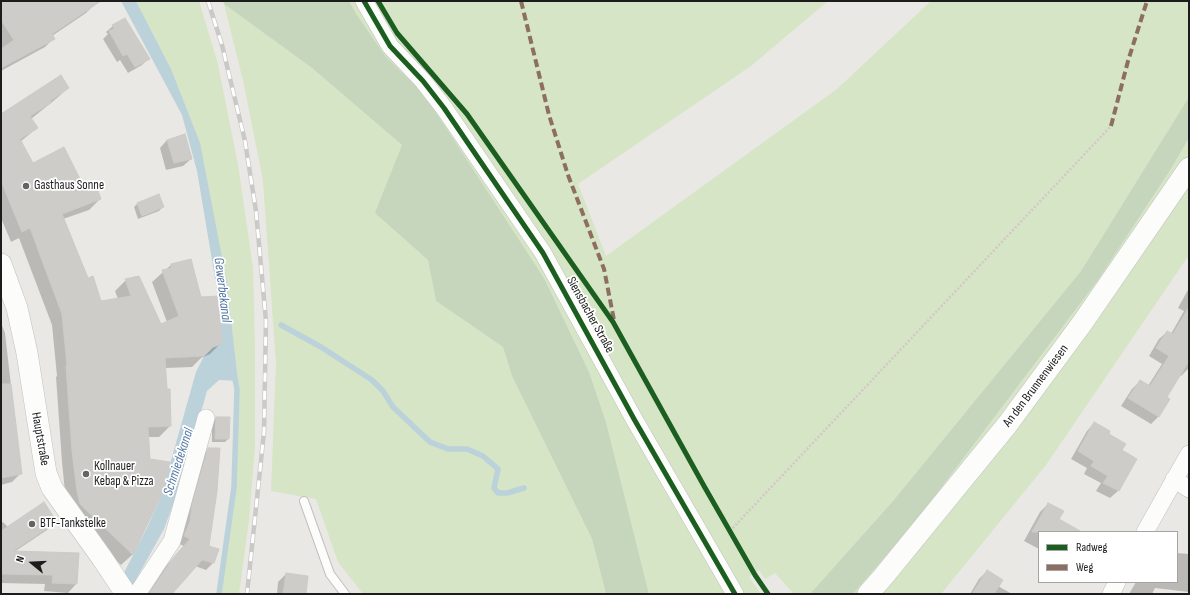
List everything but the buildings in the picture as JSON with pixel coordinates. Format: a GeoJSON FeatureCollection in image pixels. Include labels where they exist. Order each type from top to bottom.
{"type":"FeatureCollection","features":[{"type":"Feature","properties":{"kind":"street","name":"Siensbacher Straße"},"geometry":{"type":"LineString","coordinates":[[364,1],[390,46],[423,81],[444,108],[543,253],[634,419],[735,594]]}},
{"type":"Feature","properties":{"kind":"street","name":"An den Brunnenwiesen"},"geometry":{"type":"LineString","coordinates":[[868,594],[1007,425],[1083,322],[1189,168]]}},
{"type":"Feature","properties":{"kind":"street","name":"Hauptstraße"},"geometry":{"type":"LineString","coordinates":[[1,264],[19,316],[46,473],[55,494],[102,558],[126,594]]}},
{"type":"Feature","properties":{"kind":"street"},"geometry":{"type":"LineString","coordinates":[[138,594],[172,541],[206,418]]}},
{"type":"Feature","properties":{"kind":"street"},"geometry":{"type":"LineString","coordinates":[[1146,531],[1189,454]]}},
{"type":"Feature","properties":{"kind":"street"},"geometry":{"type":"LineString","coordinates":[[1174,479],[1189,489]]}},
{"type":"Feature","properties":{"kind":"street"},"geometry":{"type":"LineString","coordinates":[[1111,594],[1116,583]]}},
{"type":"Feature","properties":{"kind":"lane"},"geometry":{"type":"LineString","coordinates":[[304,501],[330,574],[345,594]]}},
{"type":"Feature","properties":{"kind":"path"},"geometry":{"type":"LineString","coordinates":[[730,531],[1111,126]]}},
{"type":"Feature","properties":{"kind":"green space"},"geometry":{"type":"Polygon","coordinates":[[[136,1],[199,1],[218,64],[238,164],[253,268],[255,349],[255,447],[249,520],[239,594],[219,594],[234,487],[238,381],[227,283],[171,69],[136,1]]]}},
{"type":"Feature","properties":{"kind":"green space"},"geometry":{"type":"Polygon","coordinates":[[[223,1],[349,1],[386,57],[424,94],[544,278],[589,372],[606,422],[649,594],[606,594],[592,539],[512,376],[503,347],[436,301],[428,260],[375,213],[402,145],[312,68],[224,4],[223,1]]]}},
{"type":"Feature","properties":{"kind":"green space"},"geometry":{"type":"Polygon","coordinates":[[[349,1],[828,1],[751,66],[578,184],[606,256],[837,89],[931,1],[1189,1],[1189,97],[1081,271],[893,501],[810,594],[794,594],[775,573],[765,579],[759,570],[749,577],[761,594],[743,594],[737,585],[724,594],[649,594],[606,422],[589,372],[544,278],[424,94],[386,57],[349,1]]]}},
{"type":"Feature","properties":{"kind":"green space"},"geometry":{"type":"Polygon","coordinates":[[[224,4],[312,68],[402,145],[376,213],[428,260],[436,301],[503,347],[512,376],[592,539],[606,594],[363,594],[338,562],[316,499],[271,491],[276,363],[263,181],[244,85],[224,4]]]}},
{"type":"Feature","properties":{"kind":"green space"},"geometry":{"type":"Polygon","coordinates":[[[1189,97],[1189,138],[1169,172],[1098,280],[919,517],[853,594],[810,594],[893,501],[1081,271],[1189,97]]]}},
{"type":"Feature","properties":{"kind":"green space"},"geometry":{"type":"Polygon","coordinates":[[[1189,138],[1189,255],[1046,465],[941,594],[853,594],[919,517],[1098,280],[1169,172],[1189,138]]]}},
{"type":"Feature","properties":{"kind":"water","name":"Schmiedekanal"},"geometry":{"type":"Polygon","coordinates":[[[121,1],[136,1],[171,69],[200,143],[227,283],[238,381],[219,380],[207,391],[181,483],[164,529],[128,594],[113,594],[147,528],[161,496],[196,372],[204,356],[213,347],[222,343],[218,296],[197,171],[182,115],[121,1]]]}},
{"type":"Feature","properties":{"kind":"waterway"},"geometry":{"type":"LineString","coordinates":[[281,325],[321,347],[372,380],[383,391],[393,407],[430,442],[448,449],[467,449],[483,456],[498,469],[494,488],[498,493],[507,493],[524,488]]}},
{"type":"Feature","properties":{"kind":"waterway","name":"Gewerbekanal"},"geometry":{"type":"LineString","coordinates":[[219,594],[234,487],[237,389],[234,375]]}},
{"type":"Feature","properties":{"kind":"railway"},"geometry":{"type":"LineString","coordinates":[[208,1],[222,45],[245,141],[256,211],[266,321],[264,432],[247,594]]}},
{"type":"Feature","properties":{"kind":"marked path"},"geometry":{"type":"LineString","coordinates":[[521,1],[549,115],[568,175],[604,269],[614,320]]}},
{"type":"Feature","properties":{"kind":"marked path"},"geometry":{"type":"LineString","coordinates":[[1111,126],[1128,61],[1147,1]]}},
{"type":"Feature","properties":{"kind":"cycle path"},"geometry":{"type":"LineString","coordinates":[[364,1],[390,46],[423,81],[444,108],[543,253],[634,419],[735,594]]}},
{"type":"Feature","properties":{"kind":"cycle path"},"geometry":{"type":"LineString","coordinates":[[378,1],[397,33],[467,114],[613,322],[704,486],[755,575],[768,594]]}},
{"type":"Feature","properties":{"kind":"place","name":"Gasthaus Sonne"},"geometry":{"type":"Point","coordinates":[26,186]}},
{"type":"Feature","properties":{"kind":"place","name":"Kollnauer Kebap & Pizza"},"geometry":{"type":"Point","coordinates":[86,474]}},
{"type":"Feature","properties":{"kind":"place","name":"BTF-Tankstelke"},"geometry":{"type":"Point","coordinates":[32,524]}}]}
